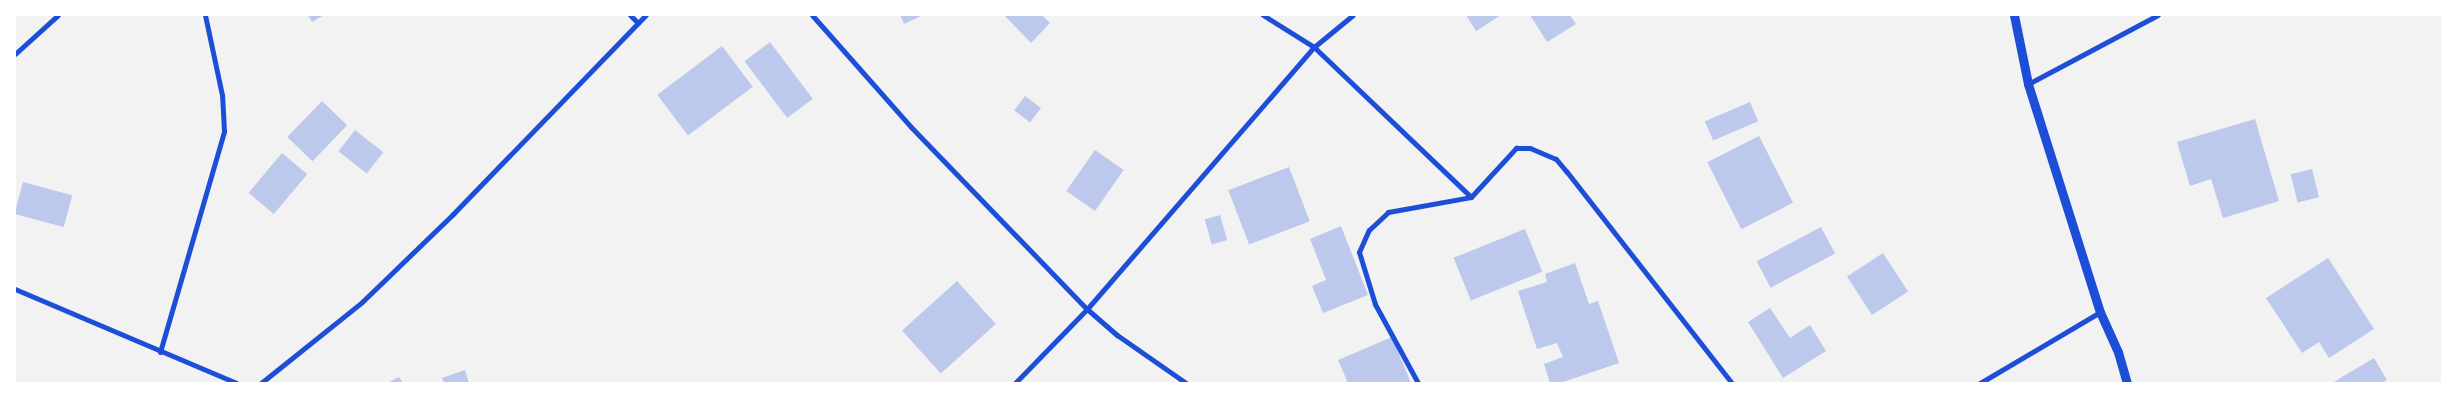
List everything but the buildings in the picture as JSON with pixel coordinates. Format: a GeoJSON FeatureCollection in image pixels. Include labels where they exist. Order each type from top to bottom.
{"type":"FeatureCollection","features":[{"type":"Feature","properties":{"kind":"street"},"geometry":{"type":"LineString","coordinates":[[15,54],[58,15]]}},
{"type":"Feature","properties":{"kind":"street"},"geometry":{"type":"LineString","coordinates":[[160,352],[224,131],[222,94],[205,15]]}},
{"type":"Feature","properties":{"kind":"street"},"geometry":{"type":"LineString","coordinates":[[630,15],[638,23]]}},
{"type":"Feature","properties":{"kind":"street"},"geometry":{"type":"LineString","coordinates":[[261,383],[362,302],[453,214],[646,15]]}},
{"type":"Feature","properties":{"kind":"street"},"geometry":{"type":"LineString","coordinates":[[812,15],[911,127],[1087,309],[1116,334],[1186,383]]}},
{"type":"Feature","properties":{"kind":"street"},"geometry":{"type":"LineString","coordinates":[[1263,15],[1314,47],[1471,197]]}},
{"type":"Feature","properties":{"kind":"street"},"geometry":{"type":"LineString","coordinates":[[1015,383],[1087,309],[1314,47],[1353,15]]}},
{"type":"Feature","properties":{"kind":"street"},"geometry":{"type":"LineString","coordinates":[[2014,15],[2028,84],[2100,312],[2118,352],[2127,383]]}},
{"type":"Feature","properties":{"kind":"street"},"geometry":{"type":"LineString","coordinates":[[2028,84],[2158,15]]}},
{"type":"Feature","properties":{"kind":"street"},"geometry":{"type":"LineString","coordinates":[[1418,383],[1375,304],[1359,252],[1370,230],[1388,212],[1471,197],[1516,148],[1530,148],[1556,159],[1732,383]]}},
{"type":"Feature","properties":{"kind":"street"},"geometry":{"type":"LineString","coordinates":[[15,289],[236,383]]}},
{"type":"Feature","properties":{"kind":"street"},"geometry":{"type":"LineString","coordinates":[[1980,383],[2100,312]]}}]}
